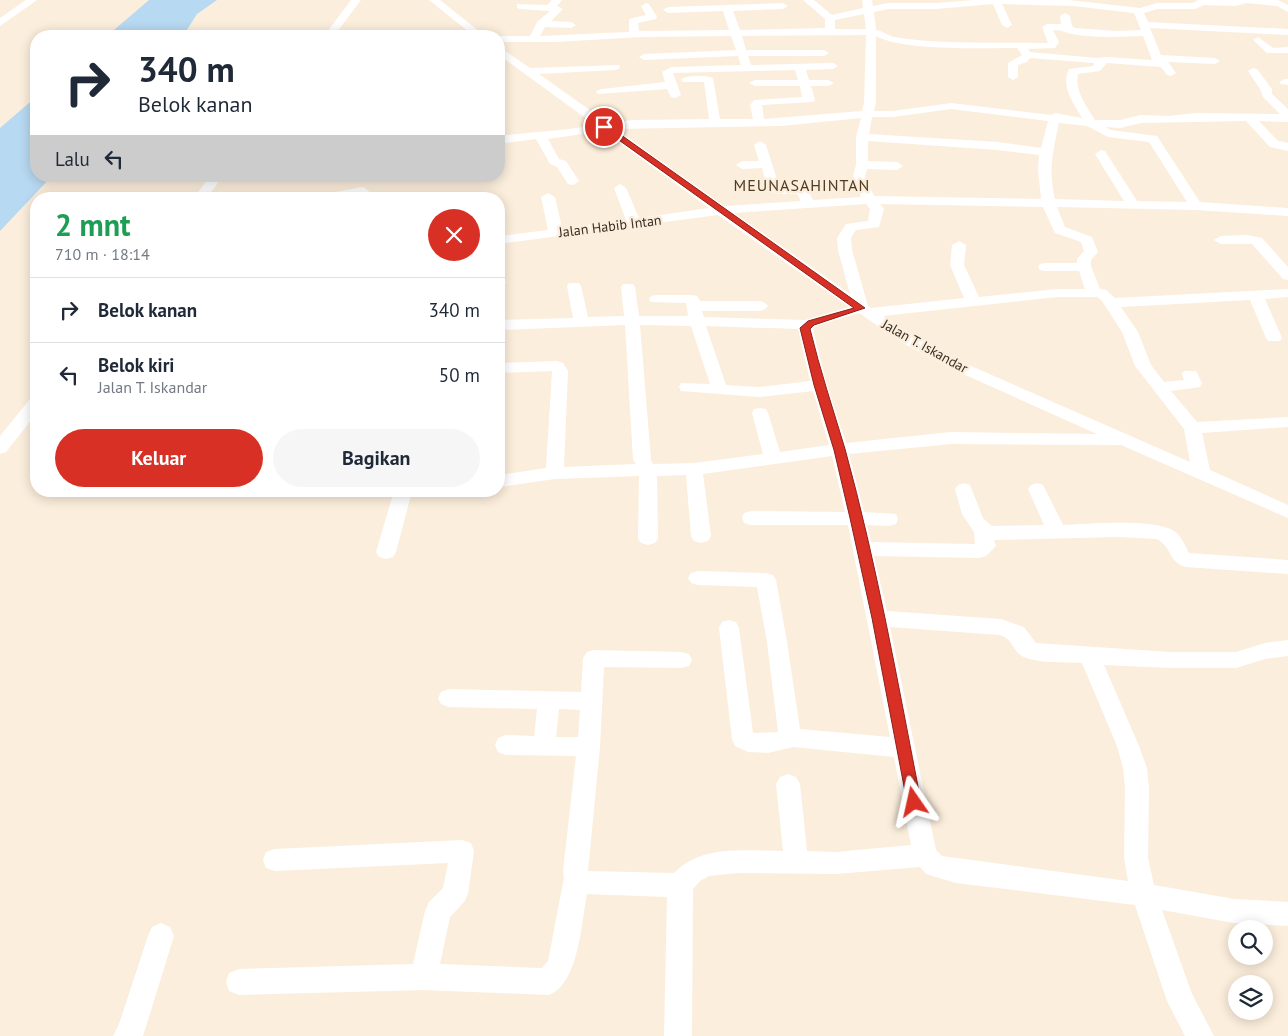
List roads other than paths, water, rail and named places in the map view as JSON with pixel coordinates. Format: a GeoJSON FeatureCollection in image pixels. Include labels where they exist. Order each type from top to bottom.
{"type":"FeatureCollection","features":[{"type":"Feature","properties":{"kind":"street"},"geometry":{"type":"LineString","coordinates":[[0,23],[32,0]]}},
{"type":"Feature","properties":{"kind":"street"},"geometry":{"type":"LineString","coordinates":[[334,30],[356,0]]}},
{"type":"Feature","properties":{"kind":"street"},"geometry":{"type":"LineString","coordinates":[[434,0],[472,30]]}},
{"type":"Feature","properties":{"kind":"street"},"geometry":{"type":"LineString","coordinates":[[808,0],[830,18]]}},
{"type":"Feature","properties":{"kind":"street"},"geometry":{"type":"LineString","coordinates":[[830,18],[867,5],[888,6],[1034,1],[1098,2],[1139,11],[1157,6],[1195,6],[1202,2],[1236,3],[1245,0],[1279,2],[1288,9]]}},
{"type":"Feature","properties":{"kind":"street"},"geometry":{"type":"LineString","coordinates":[[996,2],[1007,25]]}},
{"type":"Feature","properties":{"kind":"street"},"geometry":{"type":"LineString","coordinates":[[520,6],[557,5]]}},
{"type":"Feature","properties":{"kind":"street"},"geometry":{"type":"LineString","coordinates":[[534,40],[537,29],[557,5]]}},
{"type":"Feature","properties":{"kind":"street"},"geometry":{"type":"LineString","coordinates":[[864,310],[845,250],[844,238],[851,227],[874,224],[877,210],[869,200],[859,176],[862,165],[862,137],[870,103],[871,32],[867,5]]}},
{"type":"Feature","properties":{"kind":"street"},"geometry":{"type":"LineString","coordinates":[[634,30],[633,21],[652,17],[646,6]]}},
{"type":"Feature","properties":{"kind":"street"},"geometry":{"type":"LineString","coordinates":[[668,10],[783,6]]}},
{"type":"Feature","properties":{"kind":"street"},"geometry":{"type":"LineString","coordinates":[[727,7],[747,68]]}},
{"type":"Feature","properties":{"kind":"street"},"geometry":{"type":"LineString","coordinates":[[1139,11],[1159,61],[1171,73]]}},
{"type":"Feature","properties":{"kind":"street"},"geometry":{"type":"LineString","coordinates":[[1065,14],[1067,27]]}},
{"type":"Feature","properties":{"kind":"street"},"geometry":{"type":"LineString","coordinates":[[825,32],[830,30],[830,18]]}},
{"type":"Feature","properties":{"kind":"street"},"geometry":{"type":"LineString","coordinates":[[541,24],[571,24]]}},
{"type":"Feature","properties":{"kind":"street"},"geometry":{"type":"LineString","coordinates":[[614,26],[634,30],[736,33],[777,29],[871,32],[879,33],[888,39],[1024,50],[1099,61],[1215,61]]}},
{"type":"Feature","properties":{"kind":"street"},"geometry":{"type":"LineString","coordinates":[[505,39],[534,40],[634,30],[655,26]]}},
{"type":"Feature","properties":{"kind":"street"},"geometry":{"type":"LineString","coordinates":[[1024,50],[1053,44],[1054,42],[1047,27],[1067,27],[1079,33],[1147,31],[1288,32]]}},
{"type":"Feature","properties":{"kind":"street"},"geometry":{"type":"LineString","coordinates":[[1147,31],[1189,37]]}},
{"type":"Feature","properties":{"kind":"street"},"geometry":{"type":"LineString","coordinates":[[1258,40],[1269,58],[1288,62]]}},
{"type":"Feature","properties":{"kind":"street"},"geometry":{"type":"LineString","coordinates":[[924,43],[923,51],[976,55]]}},
{"type":"Feature","properties":{"kind":"street"},"geometry":{"type":"LineString","coordinates":[[1013,77],[1013,63],[1023,60],[1024,50]]}},
{"type":"Feature","properties":{"kind":"street"},"geometry":{"type":"LineString","coordinates":[[1269,58],[1288,50]]}},
{"type":"Feature","properties":{"kind":"street"},"geometry":{"type":"LineString","coordinates":[[644,57],[741,53],[824,53]]}},
{"type":"Feature","properties":{"kind":"street","name":"Jalan T. Iskandar"},"geometry":{"type":"LineString","coordinates":[[505,56],[909,340],[956,365],[1288,512]]}},
{"type":"Feature","properties":{"kind":"street"},"geometry":{"type":"LineString","coordinates":[[1099,61],[1100,66],[1096,70],[1073,71],[1071,74],[1076,99],[1091,123],[1098,130],[1108,133],[1153,139],[1196,206]]}},
{"type":"Feature","properties":{"kind":"street"},"geometry":{"type":"LineString","coordinates":[[528,71],[615,67]]}},
{"type":"Feature","properties":{"kind":"street"},"geometry":{"type":"LineString","coordinates":[[672,88],[667,72],[671,70],[747,68],[802,75],[828,83]]}},
{"type":"Feature","properties":{"kind":"street"},"geometry":{"type":"LineString","coordinates":[[755,83],[836,70]]}},
{"type":"Feature","properties":{"kind":"street"},"geometry":{"type":"LineString","coordinates":[[1253,71],[1266,89],[1267,95],[1288,117]]}},
{"type":"Feature","properties":{"kind":"street"},"geometry":{"type":"LineString","coordinates":[[802,75],[814,120]]}},
{"type":"Feature","properties":{"kind":"street"},"geometry":{"type":"LineString","coordinates":[[602,92],[672,88],[698,79],[709,80],[714,123]]}},
{"type":"Feature","properties":{"kind":"street"},"geometry":{"type":"LineString","coordinates":[[759,122],[756,105],[758,102],[809,100]]}},
{"type":"Feature","properties":{"kind":"street"},"geometry":{"type":"LineString","coordinates":[[505,139],[540,135],[558,136],[604,127],[814,120],[867,114],[893,114],[951,106],[1055,117],[1091,123],[1120,124],[1140,119],[1288,117]]}},
{"type":"Feature","properties":{"kind":"street"},"geometry":{"type":"LineString","coordinates":[[1055,117],[1051,139],[1045,152],[1045,181],[1048,204],[1060,230],[1087,240],[1091,252],[1084,259],[1084,267],[1094,292]]}},
{"type":"Feature","properties":{"kind":"street"},"geometry":{"type":"LineString","coordinates":[[1250,118],[1274,144],[1288,147]]}},
{"type":"Feature","properties":{"kind":"street"},"geometry":{"type":"LineString","coordinates":[[540,135],[554,161],[562,164],[572,181]]}},
{"type":"Feature","properties":{"kind":"street"},"geometry":{"type":"LineString","coordinates":[[862,137],[998,146],[1045,152]]}},
{"type":"Feature","properties":{"kind":"street"},"geometry":{"type":"LineString","coordinates":[[760,145],[773,188],[779,190],[801,190],[809,204]]}},
{"type":"Feature","properties":{"kind":"street"},"geometry":{"type":"LineString","coordinates":[[1101,154],[1133,205]]}},
{"type":"Feature","properties":{"kind":"street"},"geometry":{"type":"LineString","coordinates":[[742,165],[767,164]]}},
{"type":"Feature","properties":{"kind":"street"},"geometry":{"type":"LineString","coordinates":[[862,165],[897,166]]}},
{"type":"Feature","properties":{"kind":"street"},"geometry":{"type":"LineString","coordinates":[[204,192],[212,182]]}},
{"type":"Feature","properties":{"kind":"street"},"geometry":{"type":"LineString","coordinates":[[620,188],[634,223]]}},
{"type":"Feature","properties":{"kind":"street"},"geometry":{"type":"LineString","coordinates":[[357,192],[363,191]]}},
{"type":"Feature","properties":{"kind":"street"},"geometry":{"type":"LineString","coordinates":[[548,198],[556,232]]}},
{"type":"Feature","properties":{"kind":"street","name":"Jalan Habib Intan"},"geometry":{"type":"LineString","coordinates":[[505,239],[722,210],[869,200],[1196,206],[1288,212]]}},
{"type":"Feature","properties":{"kind":"street"},"geometry":{"type":"LineString","coordinates":[[1236,209],[1253,239]]}},
{"type":"Feature","properties":{"kind":"street"},"geometry":{"type":"LineString","coordinates":[[1220,240],[1253,239],[1259,242],[1288,276]]}},
{"type":"Feature","properties":{"kind":"street"},"geometry":{"type":"LineString","coordinates":[[958,245],[957,265],[973,301]]}},
{"type":"Feature","properties":{"kind":"street"},"geometry":{"type":"LineString","coordinates":[[1045,268],[1084,267]]}},
{"type":"Feature","properties":{"kind":"street"},"geometry":{"type":"LineString","coordinates":[[574,286],[581,321]]}},
{"type":"Feature","properties":{"kind":"street"},"geometry":{"type":"LineString","coordinates":[[628,287],[642,460],[648,470],[648,538]]}},
{"type":"Feature","properties":{"kind":"street"},"geometry":{"type":"LineString","coordinates":[[695,313],[806,325],[864,310],[1057,293],[1094,292],[1103,294],[1130,332],[1143,366],[1192,428],[1202,474]]}},
{"type":"Feature","properties":{"kind":"street"},"geometry":{"type":"LineString","coordinates":[[1111,303],[1288,293]]}},
{"type":"Feature","properties":{"kind":"street"},"geometry":{"type":"LineString","coordinates":[[1256,295],[1274,338]]}},
{"type":"Feature","properties":{"kind":"street"},"geometry":{"type":"LineString","coordinates":[[656,299],[692,299],[720,390]]}},
{"type":"Feature","properties":{"kind":"street"},"geometry":{"type":"LineString","coordinates":[[505,325],[632,320],[760,306]]}},
{"type":"Feature","properties":{"kind":"street"},"geometry":{"type":"LineString","coordinates":[[806,325],[806,338],[839,450],[856,518],[878,618],[925,856],[935,866],[956,872],[1144,895],[1206,907],[1267,915],[1288,914]]}},
{"type":"Feature","properties":{"kind":"street"},"geometry":{"type":"LineString","coordinates":[[505,368],[559,369],[555,473]]}},
{"type":"Feature","properties":{"kind":"street"},"geometry":{"type":"LineString","coordinates":[[1160,386],[1192,384],[1194,383],[1190,374]]}},
{"type":"Feature","properties":{"kind":"street"},"geometry":{"type":"LineString","coordinates":[[687,387],[759,392],[819,385]]}},
{"type":"Feature","properties":{"kind":"street"},"geometry":{"type":"LineString","coordinates":[[0,448],[30,410]]}},
{"type":"Feature","properties":{"kind":"street"},"geometry":{"type":"LineString","coordinates":[[760,413],[773,459]]}},
{"type":"Feature","properties":{"kind":"street"},"geometry":{"type":"LineString","coordinates":[[1192,428],[1288,422]]}},
{"type":"Feature","properties":{"kind":"street"},"geometry":{"type":"LineString","coordinates":[[505,480],[555,473],[694,468],[884,443],[951,438],[1125,440]]}},
{"type":"Feature","properties":{"kind":"street"},"geometry":{"type":"LineString","coordinates":[[694,468],[700,536]]}},
{"type":"Feature","properties":{"kind":"street"},"geometry":{"type":"LineString","coordinates":[[964,489],[974,520],[983,530],[996,534],[1117,530],[1161,532],[1170,537],[1182,558],[1186,560],[1288,567]]}},
{"type":"Feature","properties":{"kind":"street"},"geometry":{"type":"LineString","coordinates":[[1037,489],[1057,532]]}},
{"type":"Feature","properties":{"kind":"street"},"geometry":{"type":"LineString","coordinates":[[386,552],[401,497]]}},
{"type":"Feature","properties":{"kind":"street"},"geometry":{"type":"LineString","coordinates":[[751,518],[889,519]]}},
{"type":"Feature","properties":{"kind":"street"},"geometry":{"type":"LineString","coordinates":[[862,549],[980,550],[986,546],[983,530]]}},
{"type":"Feature","properties":{"kind":"street"},"geometry":{"type":"LineString","coordinates":[[698,578],[766,580],[777,642],[789,733],[793,738]]}},
{"type":"Feature","properties":{"kind":"street"},"geometry":{"type":"LineString","coordinates":[[878,618],[1001,627],[1017,633],[1024,647],[1029,651],[1090,656],[1170,660],[1236,660],[1265,650],[1288,648]]}},
{"type":"Feature","properties":{"kind":"street"},"geometry":{"type":"LineString","coordinates":[[729,628],[743,739],[748,742],[768,743],[793,738],[904,748]]}},
{"type":"Feature","properties":{"kind":"street"},"geometry":{"type":"LineString","coordinates":[[1090,656],[1128,746],[1135,768],[1137,788],[1136,858],[1144,895],[1181,1001],[1200,1036]]}},
{"type":"Feature","properties":{"kind":"street"},"geometry":{"type":"LineString","coordinates":[[239,982],[424,977],[549,982],[560,966],[577,878],[575,871],[589,747],[594,658],[681,660]]}},
{"type":"Feature","properties":{"kind":"street"},"geometry":{"type":"LineString","coordinates":[[449,698],[591,701]]}},
{"type":"Feature","properties":{"kind":"street"},"geometry":{"type":"LineString","coordinates":[[544,746],[549,699]]}},
{"type":"Feature","properties":{"kind":"street"},"geometry":{"type":"LineString","coordinates":[[506,745],[589,747]]}},
{"type":"Feature","properties":{"kind":"street"},"geometry":{"type":"LineString","coordinates":[[788,784],[796,862]]}},
{"type":"Feature","properties":{"kind":"street"},"geometry":{"type":"LineString","coordinates":[[274,860],[462,851],[455,894],[438,911],[424,977]]}},
{"type":"Feature","properties":{"kind":"street"},"geometry":{"type":"LineString","coordinates":[[678,1036],[680,885],[691,873],[705,866],[737,862],[836,862],[925,856]]}},
{"type":"Feature","properties":{"kind":"street"},"geometry":{"type":"LineString","coordinates":[[577,878],[583,882],[593,884],[680,885]]}},
{"type":"Feature","properties":{"kind":"street"},"geometry":{"type":"LineString","coordinates":[[127,1036],[130,1033],[161,936]]}},
{"type":"Feature","properties":{"kind":"water"},"geometry":{"type":"Polygon","coordinates":[[[149,0],[217,0],[197,14],[187,30],[114,30],[149,0]]]}},
{"type":"Feature","properties":{"kind":"water"},"geometry":{"type":"Polygon","coordinates":[[[30,102],[30,182],[46,182],[37,192],[30,192],[30,199],[0,231],[0,128],[30,102]]]}},
{"type":"Feature","properties":{"kind":"district","name":"MEUNASAHINTAN"},"geometry":{"type":"Point","coordinates":[802,185]}}]}
